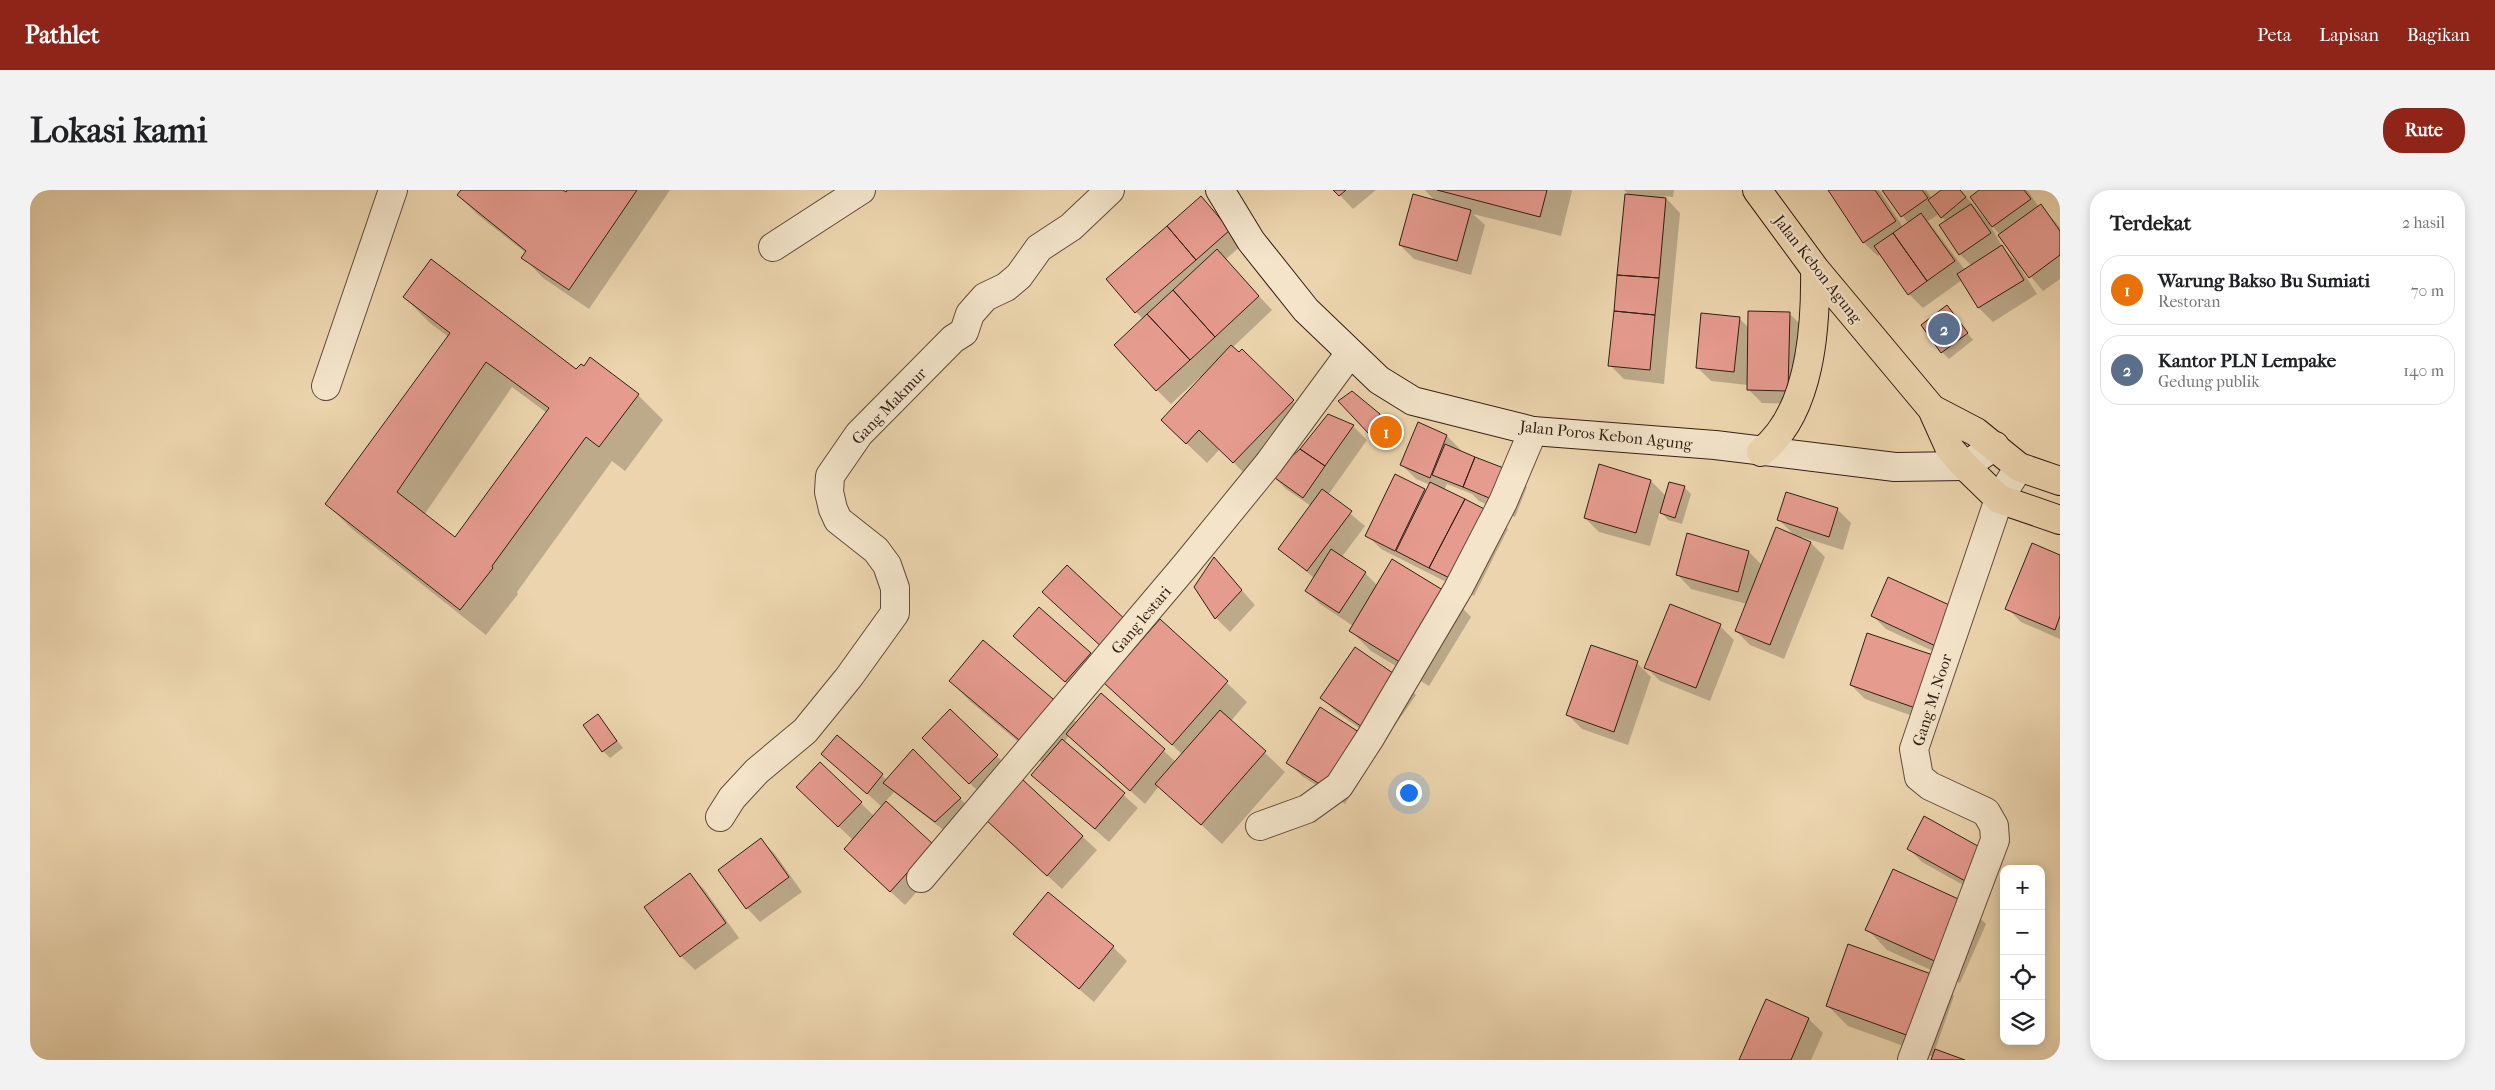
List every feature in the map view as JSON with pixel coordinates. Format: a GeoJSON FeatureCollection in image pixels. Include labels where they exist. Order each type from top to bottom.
{"type":"FeatureCollection","features":[{"type":"Feature","properties":{"kind":"highway","name":"Jalan Kebon Agung"},"geometry":{"type":"LineString","coordinates":[[1756,190],[1815,269],[1932,409]]}},
{"type":"Feature","properties":{"kind":"highway"},"geometry":{"type":"LineString","coordinates":[[1761,452],[1778,436],[1793,409],[1801,388],[1812,338],[1816,305],[1815,269]]}},
{"type":"Feature","properties":{"kind":"highway"},"geometry":{"type":"LineString","coordinates":[[1932,409],[1976,432],[2019,467],[2060,481]]}},
{"type":"Feature","properties":{"kind":"highway"},"geometry":{"type":"LineString","coordinates":[[1932,409],[1950,449],[2000,499],[2060,520]]}},
{"type":"Feature","properties":{"kind":"street"},"geometry":{"type":"LineString","coordinates":[[326,386],[393,190]]}},
{"type":"Feature","properties":{"kind":"street"},"geometry":{"type":"LineString","coordinates":[[773,247],[861,190]]}},
{"type":"Feature","properties":{"kind":"street","name":"Gang Makmur"},"geometry":{"type":"LineString","coordinates":[[720,817],[732,798],[757,771],[804,731],[848,677],[895,612],[895,588],[882,556],[847,529],[838,520],[833,509],[829,492],[830,476],[838,462],[859,434],[919,376],[953,339],[964,332],[970,314],[985,297],[1006,287],[1019,276],[1039,248],[1071,227],[1110,190]]}},
{"type":"Feature","properties":{"kind":"street","name":"Jalan Poros Kebon Agung"},"geometry":{"type":"LineString","coordinates":[[1220,190],[1251,241],[1306,310],[1379,380],[1413,401],[1533,431],[1714,445],[1895,467],[1965,466]]}},
{"type":"Feature","properties":{"kind":"street","name":"Gang lestari"},"geometry":{"type":"LineString","coordinates":[[921,878],[1185,566],[1269,463],[1350,352]]}},
{"type":"Feature","properties":{"kind":"street"},"geometry":{"type":"LineString","coordinates":[[1260,826],[1307,809],[1339,786],[1370,738],[1458,589],[1503,502],[1533,431]]}},
{"type":"Feature","properties":{"kind":"street"},"geometry":{"type":"LineString","coordinates":[[1965,466],[1994,446]]}},
{"type":"Feature","properties":{"kind":"street"},"geometry":{"type":"LineString","coordinates":[[2000,499],[2019,467]]}},
{"type":"Feature","properties":{"kind":"street","name":"Gang M. Noor"},"geometry":{"type":"LineString","coordinates":[[1912,1060],[1995,840],[1994,826],[1986,812],[1930,786],[1919,777],[1914,749],[2000,499]]}},
{"type":"Feature","properties":{"kind":"building"},"geometry":{"type":"Polygon","coordinates":[[[461,190],[563,190],[566,192],[567,190],[637,190],[569,290],[521,258],[526,251],[457,195],[461,190]]]}},
{"type":"Feature","properties":{"kind":"building"},"geometry":{"type":"Polygon","coordinates":[[[1333,190],[1346,190],[1339,196],[1333,190]]]}},
{"type":"Feature","properties":{"kind":"building"},"geometry":{"type":"Polygon","coordinates":[[[1437,190],[1547,190],[1540,217],[1437,190]]]}},
{"type":"Feature","properties":{"kind":"building"},"geometry":{"type":"Polygon","coordinates":[[[1828,190],[1875,190],[1896,221],[1863,243],[1828,190]]]}},
{"type":"Feature","properties":{"kind":"building"},"geometry":{"type":"Polygon","coordinates":[[[1882,190],[1922,190],[1928,198],[1901,217],[1882,190]]]}},
{"type":"Feature","properties":{"kind":"building"},"geometry":{"type":"Polygon","coordinates":[[[1941,190],[1960,190],[1966,197],[1941,218],[1928,200],[1941,190]]]}},
{"type":"Feature","properties":{"kind":"building"},"geometry":{"type":"Polygon","coordinates":[[[1979,190],[2024,190],[2031,199],[1992,227],[1970,197],[1979,190]]]}},
{"type":"Feature","properties":{"kind":"building"},"geometry":{"type":"Polygon","coordinates":[[[1413,194],[1471,210],[1457,261],[1399,245],[1413,194]]]}},
{"type":"Feature","properties":{"kind":"building"},"geometry":{"type":"Polygon","coordinates":[[[1625,194],[1666,198],[1659,278],[1617,275],[1625,194]]]}},
{"type":"Feature","properties":{"kind":"building"},"geometry":{"type":"Polygon","coordinates":[[[1201,196],[1230,230],[1196,260],[1167,226],[1201,196]]]}},
{"type":"Feature","properties":{"kind":"building"},"geometry":{"type":"Polygon","coordinates":[[[1971,204],[1991,233],[1959,255],[1939,225],[1971,204]]]}},
{"type":"Feature","properties":{"kind":"building"},"geometry":{"type":"Polygon","coordinates":[[[2041,204],[2060,231],[2060,255],[2029,278],[1998,235],[2041,204]]]}},
{"type":"Feature","properties":{"kind":"building"},"geometry":{"type":"Polygon","coordinates":[[[1921,213],[1955,261],[1927,281],[1893,233],[1921,213]]]}},
{"type":"Feature","properties":{"kind":"building"},"geometry":{"type":"Polygon","coordinates":[[[1167,226],[1196,260],[1135,313],[1106,279],[1167,226]]]}},
{"type":"Feature","properties":{"kind":"building"},"geometry":{"type":"Polygon","coordinates":[[[1893,233],[1927,281],[1908,295],[1874,246],[1893,233]]]}},
{"type":"Feature","properties":{"kind":"building"},"geometry":{"type":"Polygon","coordinates":[[[2002,245],[2024,280],[1978,308],[1957,274],[2002,245]]]}},
{"type":"Feature","properties":{"kind":"building"},"geometry":{"type":"Polygon","coordinates":[[[1217,249],[1259,296],[1215,337],[1173,290],[1217,249]]]}},
{"type":"Feature","properties":{"kind":"building"},"geometry":{"type":"Polygon","coordinates":[[[431,259],[576,369],[581,364],[584,366],[590,357],[639,394],[599,447],[586,437],[492,566],[493,568],[460,610],[325,504],[450,333],[403,297],[431,259]],[[486,362],[397,492],[455,537],[549,408],[486,362]]]}},
{"type":"Feature","properties":{"kind":"building"},"geometry":{"type":"Polygon","coordinates":[[[1617,275],[1659,278],[1655,315],[1614,311],[1617,275]]]}},
{"type":"Feature","properties":{"kind":"building"},"geometry":{"type":"Polygon","coordinates":[[[1173,290],[1215,337],[1190,360],[1147,314],[1173,290]]]}},
{"type":"Feature","properties":{"kind":"building"},"geometry":{"type":"Polygon","coordinates":[[[1947,305],[1968,333],[1941,353],[1921,325],[1947,305]]]}},
{"type":"Feature","properties":{"kind":"building"},"geometry":{"type":"Polygon","coordinates":[[[1614,311],[1655,315],[1650,370],[1608,366],[1614,311]]]}},
{"type":"Feature","properties":{"kind":"building"},"geometry":{"type":"Polygon","coordinates":[[[1748,311],[1790,312],[1788,391],[1747,390],[1748,311]]]}},
{"type":"Feature","properties":{"kind":"building"},"geometry":{"type":"Polygon","coordinates":[[[1701,313],[1740,317],[1734,372],[1696,368],[1701,313]]]}},
{"type":"Feature","properties":{"kind":"building"},"geometry":{"type":"Polygon","coordinates":[[[1147,314],[1190,360],[1156,391],[1114,345],[1147,314]]]}},
{"type":"Feature","properties":{"kind":"building"},"geometry":{"type":"Polygon","coordinates":[[[1231,345],[1239,352],[1242,349],[1294,400],[1233,463],[1199,430],[1186,444],[1161,420],[1231,345]]]}},
{"type":"Feature","properties":{"kind":"building"},"geometry":{"type":"Polygon","coordinates":[[[1352,391],[1380,414],[1369,434],[1338,401],[1352,391]]]}},
{"type":"Feature","properties":{"kind":"building"},"geometry":{"type":"Polygon","coordinates":[[[1328,414],[1354,425],[1325,466],[1300,449],[1328,414]]]}},
{"type":"Feature","properties":{"kind":"building"},"geometry":{"type":"Polygon","coordinates":[[[1418,422],[1447,435],[1430,478],[1400,465],[1418,422]]]}},
{"type":"Feature","properties":{"kind":"building"},"geometry":{"type":"Polygon","coordinates":[[[1445,444],[1475,457],[1463,487],[1432,475],[1445,444]]]}},
{"type":"Feature","properties":{"kind":"building"},"geometry":{"type":"Polygon","coordinates":[[[1300,449],[1325,466],[1303,498],[1271,475],[1300,449]]]}},
{"type":"Feature","properties":{"kind":"building"},"geometry":{"type":"Polygon","coordinates":[[[1475,457],[1514,472],[1501,503],[1463,487],[1475,457]]]}},
{"type":"Feature","properties":{"kind":"building"},"geometry":{"type":"Polygon","coordinates":[[[1599,464],[1651,480],[1636,533],[1584,518],[1599,464]]]}},
{"type":"Feature","properties":{"kind":"building"},"geometry":{"type":"Polygon","coordinates":[[[1395,474],[1425,489],[1395,551],[1365,536],[1395,474]]]}},
{"type":"Feature","properties":{"kind":"building"},"geometry":{"type":"Polygon","coordinates":[[[1430,482],[1465,499],[1429,568],[1396,551],[1430,482]]]}},
{"type":"Feature","properties":{"kind":"building"},"geometry":{"type":"Polygon","coordinates":[[[1669,482],[1685,486],[1675,518],[1660,513],[1669,482]]]}},
{"type":"Feature","properties":{"kind":"building"},"geometry":{"type":"Polygon","coordinates":[[[1322,489],[1352,511],[1307,571],[1278,549],[1322,489]]]}},
{"type":"Feature","properties":{"kind":"building"},"geometry":{"type":"Polygon","coordinates":[[[1786,492],[1838,508],[1829,537],[1777,520],[1786,492]]]}},
{"type":"Feature","properties":{"kind":"building"},"geometry":{"type":"Polygon","coordinates":[[[1465,499],[1494,514],[1460,583],[1429,568],[1465,499]]]}},
{"type":"Feature","properties":{"kind":"building"},"geometry":{"type":"Polygon","coordinates":[[[1776,527],[1811,542],[1770,645],[1735,631],[1776,527]]]}},
{"type":"Feature","properties":{"kind":"building"},"geometry":{"type":"Polygon","coordinates":[[[1687,533],[1749,551],[1738,592],[1676,575],[1687,533]]]}},
{"type":"Feature","properties":{"kind":"building"},"geometry":{"type":"Polygon","coordinates":[[[2032,543],[2060,555],[2060,616],[2055,630],[2005,609],[2032,543]]]}},
{"type":"Feature","properties":{"kind":"building"},"geometry":{"type":"Polygon","coordinates":[[[1331,549],[1366,572],[1339,613],[1305,591],[1331,549]]]}},
{"type":"Feature","properties":{"kind":"building"},"geometry":{"type":"Polygon","coordinates":[[[1214,557],[1242,590],[1215,619],[1194,587],[1214,557]]]}},
{"type":"Feature","properties":{"kind":"building"},"geometry":{"type":"Polygon","coordinates":[[[1392,559],[1451,595],[1408,667],[1349,631],[1392,559]]]}},
{"type":"Feature","properties":{"kind":"building"},"geometry":{"type":"Polygon","coordinates":[[[1067,565],[1129,623],[1105,650],[1042,592],[1067,565]]]}},
{"type":"Feature","properties":{"kind":"building"},"geometry":{"type":"Polygon","coordinates":[[[1888,577],[1958,609],[1940,648],[1871,616],[1888,577]]]}},
{"type":"Feature","properties":{"kind":"building"},"geometry":{"type":"Polygon","coordinates":[[[1670,604],[1721,624],[1696,688],[1644,668],[1670,604]]]}},
{"type":"Feature","properties":{"kind":"building"},"geometry":{"type":"Polygon","coordinates":[[[1039,607],[1091,653],[1065,682],[1013,636],[1039,607]]]}},
{"type":"Feature","properties":{"kind":"building"},"geometry":{"type":"Polygon","coordinates":[[[1160,619],[1228,681],[1172,745],[1104,683],[1160,619]]]}},
{"type":"Feature","properties":{"kind":"building"},"geometry":{"type":"Polygon","coordinates":[[[1867,633],[1939,657],[1921,710],[1850,685],[1867,633]]]}},
{"type":"Feature","properties":{"kind":"building"},"geometry":{"type":"Polygon","coordinates":[[[983,640],[1059,704],[1025,745],[949,681],[983,640]]]}},
{"type":"Feature","properties":{"kind":"building"},"geometry":{"type":"Polygon","coordinates":[[[1591,645],[1638,661],[1614,732],[1566,715],[1591,645]]]}},
{"type":"Feature","properties":{"kind":"building"},"geometry":{"type":"Polygon","coordinates":[[[1355,647],[1403,680],[1368,731],[1320,698],[1355,647]]]}},
{"type":"Feature","properties":{"kind":"building"},"geometry":{"type":"Polygon","coordinates":[[[1101,693],[1165,749],[1130,791],[1066,734],[1101,693]]]}},
{"type":"Feature","properties":{"kind":"building"},"geometry":{"type":"Polygon","coordinates":[[[1320,707],[1365,736],[1331,791],[1286,763],[1320,707]]]}},
{"type":"Feature","properties":{"kind":"building"},"geometry":{"type":"Polygon","coordinates":[[[950,709],[998,755],[969,784],[922,738],[950,709]]]}},
{"type":"Feature","properties":{"kind":"building"},"geometry":{"type":"Polygon","coordinates":[[[1220,710],[1266,751],[1201,825],[1155,784],[1220,710]]]}},
{"type":"Feature","properties":{"kind":"building"},"geometry":{"type":"Polygon","coordinates":[[[598,714],[617,741],[602,752],[583,725],[598,714]]]}},
{"type":"Feature","properties":{"kind":"building"},"geometry":{"type":"Polygon","coordinates":[[[837,735],[883,774],[867,794],[821,754],[837,735]]]}},
{"type":"Feature","properties":{"kind":"building"},"geometry":{"type":"Polygon","coordinates":[[[1062,739],[1125,793],[1095,829],[1031,775],[1062,739]]]}},
{"type":"Feature","properties":{"kind":"building"},"geometry":{"type":"Polygon","coordinates":[[[913,749],[961,798],[935,822],[883,783],[913,749]]]}},
{"type":"Feature","properties":{"kind":"building"},"geometry":{"type":"Polygon","coordinates":[[[820,762],[862,802],[838,827],[796,787],[820,762]]]}},
{"type":"Feature","properties":{"kind":"building"},"geometry":{"type":"Polygon","coordinates":[[[1022,779],[1083,836],[1047,876],[985,819],[1022,779]]]}},
{"type":"Feature","properties":{"kind":"building"},"geometry":{"type":"Polygon","coordinates":[[[886,801],[933,844],[890,892],[844,849],[886,801]]]}},
{"type":"Feature","properties":{"kind":"building"},"geometry":{"type":"Polygon","coordinates":[[[1924,816],[1985,850],[1967,882],[1907,849],[1924,816]]]}},
{"type":"Feature","properties":{"kind":"building"},"geometry":{"type":"Polygon","coordinates":[[[761,838],[789,877],[746,909],[718,870],[761,838]]]}},
{"type":"Feature","properties":{"kind":"building"},"geometry":{"type":"Polygon","coordinates":[[[1893,869],[1967,903],[1939,963],[1865,930],[1893,869]]]}},
{"type":"Feature","properties":{"kind":"building"},"geometry":{"type":"Polygon","coordinates":[[[690,873],[726,923],[680,957],[644,907],[690,873]]]}},
{"type":"Feature","properties":{"kind":"building"},"geometry":{"type":"Polygon","coordinates":[[[1048,892],[1114,946],[1079,989],[1013,934],[1048,892]]]}},
{"type":"Feature","properties":{"kind":"building"},"geometry":{"type":"Polygon","coordinates":[[[1848,944],[1934,975],[1912,1037],[1826,1006],[1848,944]]]}},
{"type":"Feature","properties":{"kind":"building"},"geometry":{"type":"Polygon","coordinates":[[[1766,999],[1809,1018],[1791,1060],[1739,1060],[1766,999]]]}},
{"type":"Feature","properties":{"kind":"building"},"geometry":{"type":"Polygon","coordinates":[[[1935,1049],[1965,1060],[1931,1060],[1935,1049]]]}},
{"type":"Feature","properties":{"kind":"place","name":"Kantor PLN Lempake"},"geometry":{"type":"Point","coordinates":[1944,329]}},
{"type":"Feature","properties":{"kind":"place","name":"Warung Bakso Bu Sumiati"},"geometry":{"type":"Point","coordinates":[1386,432]}}]}
